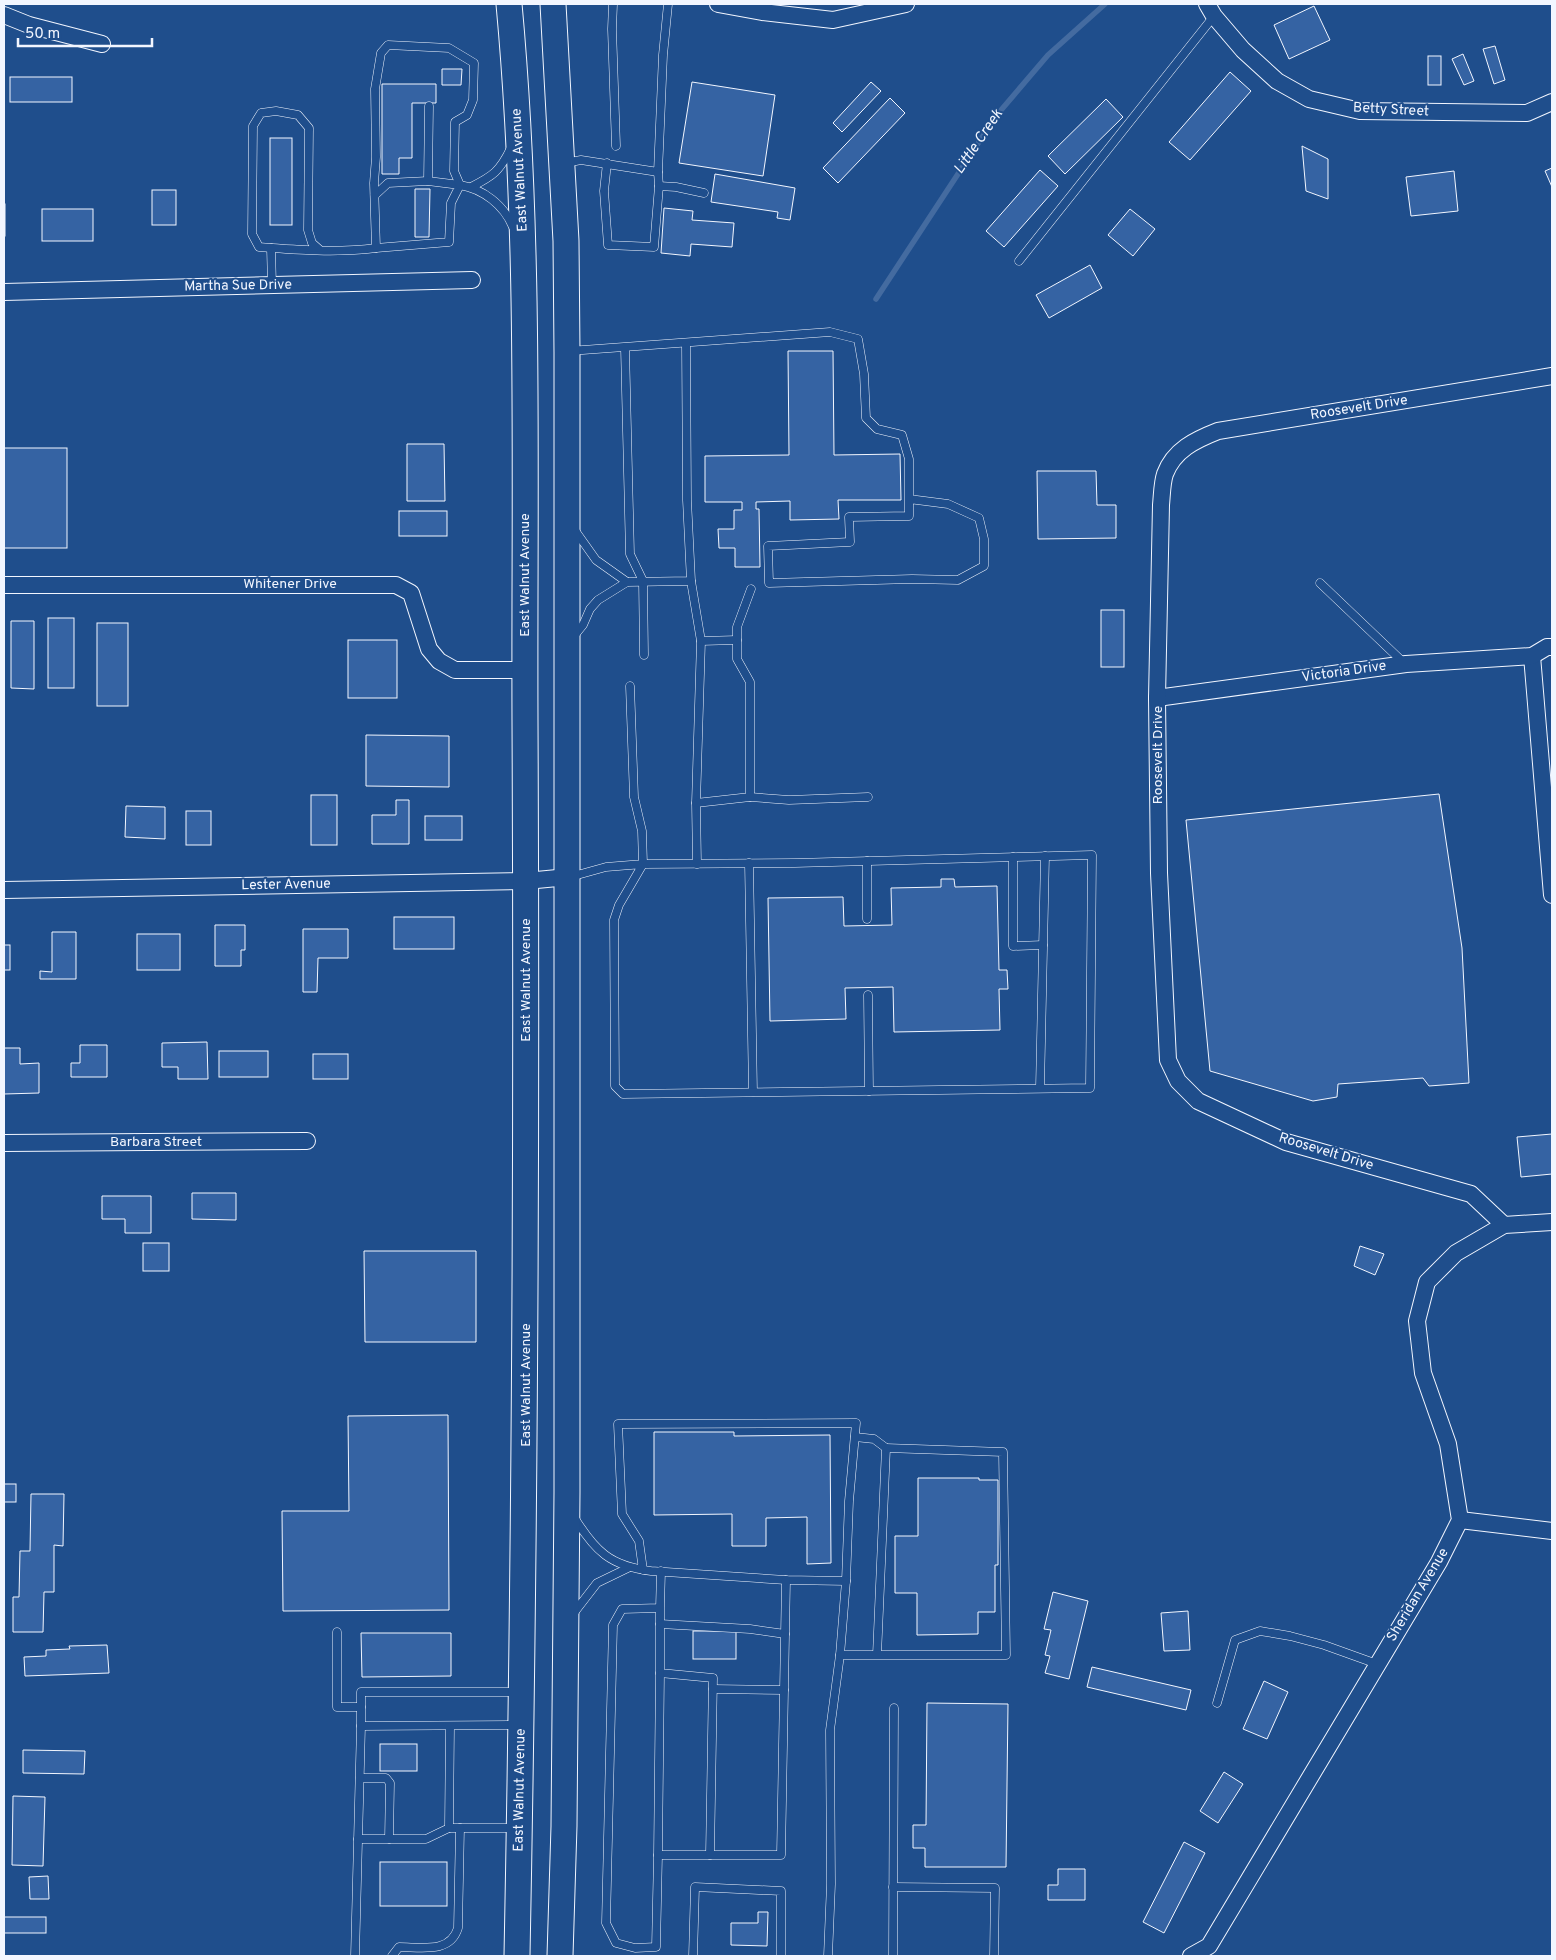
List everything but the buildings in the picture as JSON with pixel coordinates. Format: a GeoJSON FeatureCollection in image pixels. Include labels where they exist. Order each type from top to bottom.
{"type":"FeatureCollection","features":[{"type":"Feature","properties":{"kind":"main road","name":"East Walnut Avenue"},"geometry":{"type":"LineString","coordinates":[[509,4],[524,254],[526,378],[526,1365],[517,1956]]}},
{"type":"Feature","properties":{"kind":"main road"},"geometry":{"type":"LineString","coordinates":[[553,4],[566,241],[568,521],[567,1505],[560,1956]]}},
{"type":"Feature","properties":{"kind":"street"},"geometry":{"type":"LineString","coordinates":[[718,4],[762,12],[833,20],[906,4]]}},
{"type":"Feature","properties":{"kind":"street","name":"Betty Street"},"geometry":{"type":"LineString","coordinates":[[1211,10],[1243,50],[1277,81],[1309,98],[1360,111],[1527,113],[1552,102]]}},
{"type":"Feature","properties":{"kind":"street"},"geometry":{"type":"LineString","coordinates":[[4,15],[29,25],[102,44]]}},
{"type":"Feature","properties":{"kind":"street","name":"Martha Sue Drive"},"geometry":{"type":"LineString","coordinates":[[4,292],[472,280]]}},
{"type":"Feature","properties":{"kind":"street","name":"Roosevelt Drive"},"geometry":{"type":"LineString","coordinates":[[1504,1224],[1471,1194],[1286,1142],[1198,1101],[1178,1081],[1168,1060],[1159,872],[1157,698],[1161,505],[1164,475],[1176,454],[1197,439],[1218,431],[1552,376]]}},
{"type":"Feature","properties":{"kind":"street","name":"Whitener Drive"},"geometry":{"type":"LineString","coordinates":[[4,585],[396,585],[411,593],[429,649],[439,661],[454,670],[525,670]]}},
{"type":"Feature","properties":{"kind":"street"},"geometry":{"type":"LineString","coordinates":[[1552,647],[1547,647],[1532,656],[1552,896]]}},
{"type":"Feature","properties":{"kind":"street","name":"Victoria Drive"},"geometry":{"type":"LineString","coordinates":[[1157,698],[1406,664],[1532,656]]}},
{"type":"Feature","properties":{"kind":"street","name":"Lester Avenue"},"geometry":{"type":"LineString","coordinates":[[4,890],[526,881],[568,877]]}},
{"type":"Feature","properties":{"kind":"street","name":"Barbara Street"},"geometry":{"type":"LineString","coordinates":[[4,1143],[307,1141]]}},
{"type":"Feature","properties":{"kind":"street"},"geometry":{"type":"LineString","coordinates":[[1460,1520],[1448,1444],[1423,1373],[1418,1321],[1427,1282],[1456,1253],[1504,1224],[1552,1222]]}},
{"type":"Feature","properties":{"kind":"street"},"geometry":{"type":"LineString","coordinates":[[1460,1520],[1552,1527]]}},
{"type":"Feature","properties":{"kind":"street"},"geometry":{"type":"LineString","coordinates":[[1460,1520],[1552,1531]]}},
{"type":"Feature","properties":{"kind":"street","name":"Sheridan Avenue"},"geometry":{"type":"LineString","coordinates":[[1191,1956],[1209,1946],[1438,1562],[1460,1520]]}},
{"type":"Feature","properties":{"kind":"lane"},"geometry":{"type":"LineString","coordinates":[[613,4],[612,29],[616,146]]}},
{"type":"Feature","properties":{"kind":"lane"},"geometry":{"type":"LineString","coordinates":[[607,163],[604,191],[608,245],[654,247],[668,4]]}},
{"type":"Feature","properties":{"kind":"lane"},"geometry":{"type":"LineString","coordinates":[[1019,261],[1211,10]]}},
{"type":"Feature","properties":{"kind":"lane"},"geometry":{"type":"LineString","coordinates":[[320,250],[312,243],[308,230],[309,128],[298,115],[276,110],[261,114],[253,126],[252,234],[259,247],[271,248],[320,250],[350,251],[449,242],[451,203],[460,185],[454,171],[455,122],[467,115],[473,100],[474,63],[449,48],[388,45],[381,53],[374,89],[376,248]]}},
{"type":"Feature","properties":{"kind":"lane"},"geometry":{"type":"LineString","coordinates":[[428,181],[429,106]]}},
{"type":"Feature","properties":{"kind":"lane"},"geometry":{"type":"LineString","coordinates":[[471,187],[492,176],[503,166],[518,133]]}},
{"type":"Feature","properties":{"kind":"lane"},"geometry":{"type":"LineString","coordinates":[[562,163],[581,160],[658,172]]}},
{"type":"Feature","properties":{"kind":"lane"},"geometry":{"type":"LineString","coordinates":[[374,195],[388,183],[428,181],[471,187],[494,200],[510,219],[524,254]]}},
{"type":"Feature","properties":{"kind":"lane"},"geometry":{"type":"LineString","coordinates":[[659,186],[676,186],[704,193]]}},
{"type":"Feature","properties":{"kind":"lane"},"geometry":{"type":"LineString","coordinates":[[271,248],[272,285]]}},
{"type":"Feature","properties":{"kind":"lane"},"geometry":{"type":"LineString","coordinates":[[567,352],[830,332],[858,339],[864,374],[866,418],[878,429],[902,435],[909,459],[909,500],[909,516],[849,517],[850,542],[768,546],[769,583],[912,579],[958,580],[984,566],[984,539],[979,518],[948,504],[909,500]]}},
{"type":"Feature","properties":{"kind":"lane"},"geometry":{"type":"LineString","coordinates":[[686,343],[687,500],[691,581],[701,641],[696,803],[697,864]]}},
{"type":"Feature","properties":{"kind":"lane"},"geometry":{"type":"LineString","coordinates":[[625,348],[630,554],[643,581],[644,655]]}},
{"type":"Feature","properties":{"kind":"lane"},"geometry":{"type":"LineString","coordinates":[[568,521],[596,560],[627,582]]}},
{"type":"Feature","properties":{"kind":"lane"},"geometry":{"type":"LineString","coordinates":[[567,644],[583,625],[590,610],[598,600],[627,582],[691,581]]}},
{"type":"Feature","properties":{"kind":"lane"},"geometry":{"type":"LineString","coordinates":[[1320,583],[1406,664]]}},
{"type":"Feature","properties":{"kind":"lane"},"geometry":{"type":"LineString","coordinates":[[750,798],[750,682],[737,659],[737,627],[751,589]]}},
{"type":"Feature","properties":{"kind":"lane"},"geometry":{"type":"LineString","coordinates":[[701,641],[737,640]]}},
{"type":"Feature","properties":{"kind":"lane"},"geometry":{"type":"LineString","coordinates":[[568,877],[606,867],[643,864],[749,864],[1092,855],[1090,1088],[623,1094],[615,1086],[614,920],[620,905],[643,864],[642,831],[634,797],[630,686]]}},
{"type":"Feature","properties":{"kind":"lane"},"geometry":{"type":"LineString","coordinates":[[696,803],[750,798],[789,800],[868,798]]}},
{"type":"Feature","properties":{"kind":"lane"},"geometry":{"type":"LineString","coordinates":[[1040,1088],[1045,856]]}},
{"type":"Feature","properties":{"kind":"lane"},"geometry":{"type":"LineString","coordinates":[[1013,857],[1013,946],[1043,945]]}},
{"type":"Feature","properties":{"kind":"lane"},"geometry":{"type":"LineString","coordinates":[[866,861],[866,920]]}},
{"type":"Feature","properties":{"kind":"lane"},"geometry":{"type":"LineString","coordinates":[[749,864],[753,1092]]}},
{"type":"Feature","properties":{"kind":"lane"},"geometry":{"type":"LineString","coordinates":[[868,995],[869,1091]]}},
{"type":"Feature","properties":{"kind":"lane"},"geometry":{"type":"LineString","coordinates":[[643,1570],[639,1541],[622,1514],[618,1424],[856,1423],[840,1654],[830,1730],[831,1884],[828,1956]]}},
{"type":"Feature","properties":{"kind":"lane"},"geometry":{"type":"LineString","coordinates":[[840,1654],[1006,1655],[1003,1452],[886,1448],[874,1439],[855,1437]]}},
{"type":"Feature","properties":{"kind":"lane"},"geometry":{"type":"LineString","coordinates":[[877,1655],[886,1448]]}},
{"type":"Feature","properties":{"kind":"lane"},"geometry":{"type":"LineString","coordinates":[[567,1505],[590,1542],[601,1553],[628,1568],[786,1580],[846,1581]]}},
{"type":"Feature","properties":{"kind":"lane"},"geometry":{"type":"LineString","coordinates":[[566,1623],[597,1583],[628,1568]]}},
{"type":"Feature","properties":{"kind":"lane"},"geometry":{"type":"LineString","coordinates":[[660,1608],[622,1609],[613,1625],[606,1923],[616,1942],[635,1948],[656,1947],[661,1571]]}},
{"type":"Feature","properties":{"kind":"lane"},"geometry":{"type":"LineString","coordinates":[[658,1856],[781,1855],[786,1580]]}},
{"type":"Feature","properties":{"kind":"lane"},"geometry":{"type":"LineString","coordinates":[[660,1624],[750,1629],[785,1634]]}},
{"type":"Feature","properties":{"kind":"lane"},"geometry":{"type":"LineString","coordinates":[[1217,1703],[1235,1640],[1260,1631],[1290,1636],[1324,1645],[1377,1664]]}},
{"type":"Feature","properties":{"kind":"lane"},"geometry":{"type":"LineString","coordinates":[[338,1632],[338,1707],[361,1707]]}},
{"type":"Feature","properties":{"kind":"lane"},"geometry":{"type":"LineString","coordinates":[[660,1673],[713,1678],[710,1855]]}},
{"type":"Feature","properties":{"kind":"lane"},"geometry":{"type":"LineString","coordinates":[[712,1689],[784,1690]]}},
{"type":"Feature","properties":{"kind":"lane"},"geometry":{"type":"LineString","coordinates":[[356,1956],[361,1692],[522,1692]]}},
{"type":"Feature","properties":{"kind":"lane"},"geometry":{"type":"LineString","coordinates":[[893,1956],[894,1708]]}},
{"type":"Feature","properties":{"kind":"lane"},"geometry":{"type":"LineString","coordinates":[[361,1726],[522,1725]]}},
{"type":"Feature","properties":{"kind":"lane"},"geometry":{"type":"LineString","coordinates":[[449,1828],[450,1726]]}},
{"type":"Feature","properties":{"kind":"lane"},"geometry":{"type":"LineString","coordinates":[[360,1778],[386,1778],[390,1783],[389,1839]]}},
{"type":"Feature","properties":{"kind":"lane"},"geometry":{"type":"LineString","coordinates":[[358,1839],[426,1839],[449,1828],[520,1828]]}},
{"type":"Feature","properties":{"kind":"lane"},"geometry":{"type":"LineString","coordinates":[[392,1956],[398,1947],[432,1948],[450,1943],[455,1937],[458,1928],[460,1828]]}},
{"type":"Feature","properties":{"kind":"lane"},"geometry":{"type":"LineString","coordinates":[[693,1956],[695,1887],[781,1891],[781,1956]]}},
{"type":"Feature","properties":{"kind":"lane"},"geometry":{"type":"LineString","coordinates":[[893,1887],[995,1888],[994,1956]]}},
{"type":"Feature","properties":{"kind":"waterway","name":"Little Creek"},"geometry":{"type":"LineString","coordinates":[[876,299],[996,116],[1048,55],[1105,4]]}}]}
